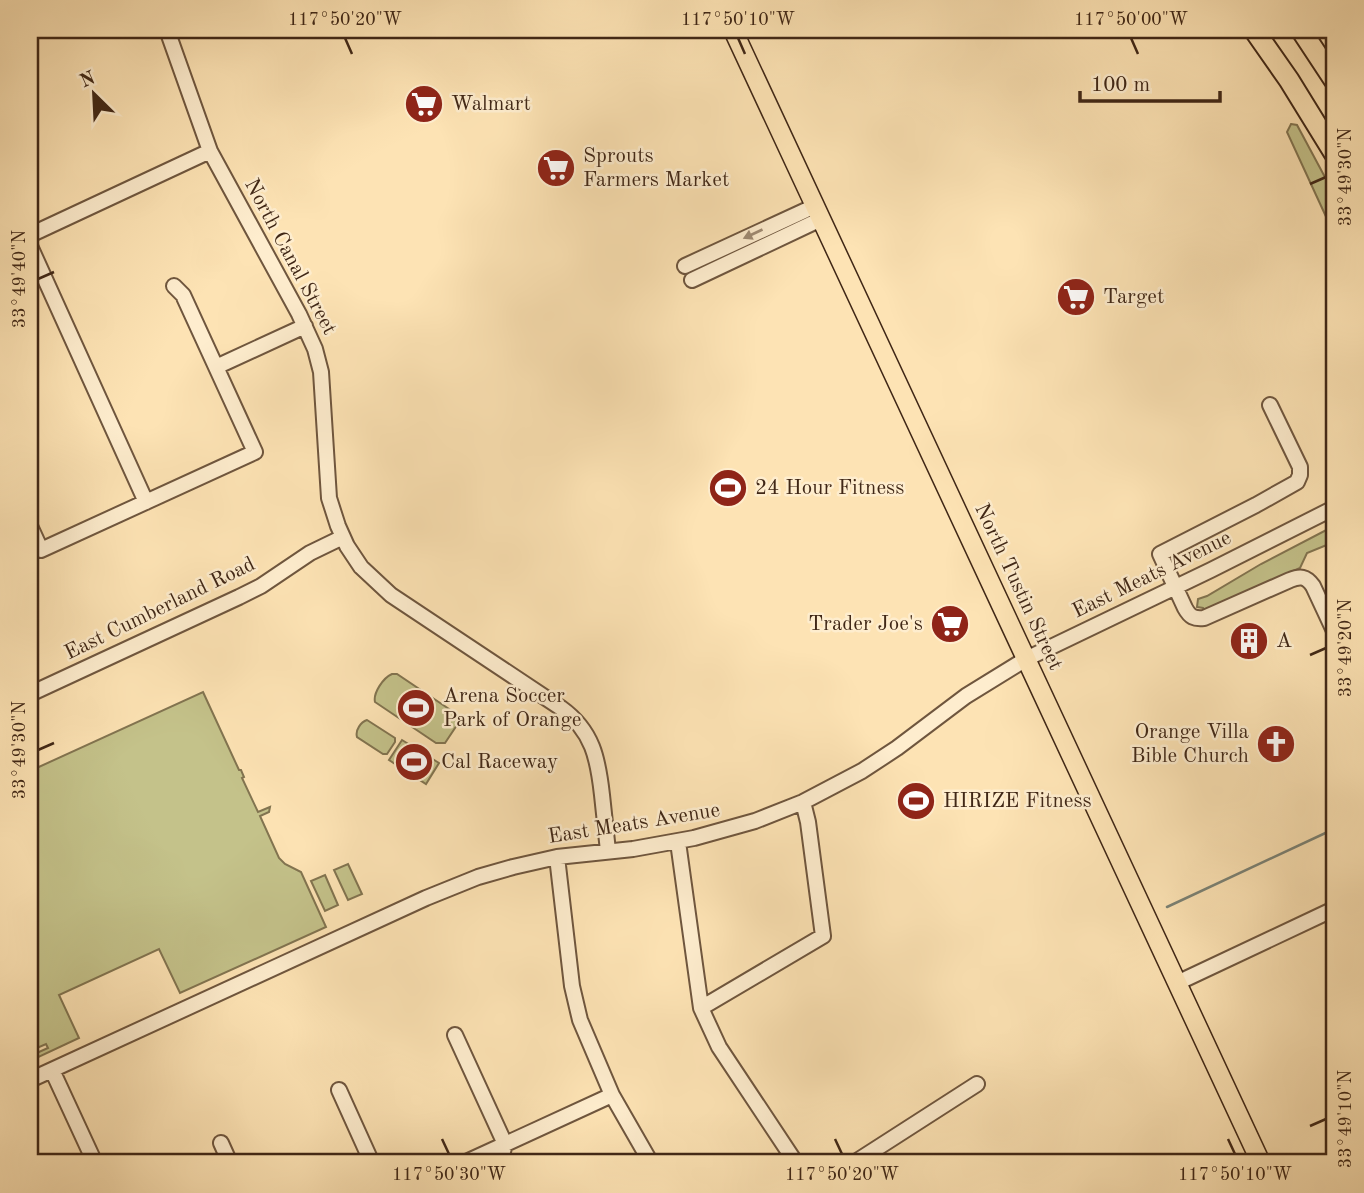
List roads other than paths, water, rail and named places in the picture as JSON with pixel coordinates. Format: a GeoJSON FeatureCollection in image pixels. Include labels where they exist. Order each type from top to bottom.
{"type":"FeatureCollection","features":[{"type":"Feature","properties":{"kind":"highway"},"geometry":{"type":"LineString","coordinates":[[1254,30],[1334,153]]}},
{"type":"Feature","properties":{"kind":"highway"},"geometry":{"type":"LineString","coordinates":[[1301,30],[1334,80]]}},
{"type":"Feature","properties":{"kind":"main road","name":"North Tustin Street"},"geometry":{"type":"LineString","coordinates":[[733,30],[1261,1163]]}},
{"type":"Feature","properties":{"kind":"street","name":"North Canal Street"},"geometry":{"type":"LineString","coordinates":[[167,30],[210,152],[315,349],[321,372],[328,489],[332,509],[343,537],[361,567],[391,595],[561,708],[581,726],[594,750],[598,766],[608,851]]}},
{"type":"Feature","properties":{"kind":"street"},"geometry":{"type":"LineString","coordinates":[[30,235],[210,152]]}},
{"type":"Feature","properties":{"kind":"street"},"geometry":{"type":"LineString","coordinates":[[689,273],[818,212]]}},
{"type":"Feature","properties":{"kind":"street"},"geometry":{"type":"LineString","coordinates":[[30,246],[146,502]]}},
{"type":"Feature","properties":{"kind":"street"},"geometry":{"type":"LineString","coordinates":[[30,526],[41,550],[254,452],[183,295],[173,286]]}},
{"type":"Feature","properties":{"kind":"street"},"geometry":{"type":"LineString","coordinates":[[216,367],[305,326]]}},
{"type":"Feature","properties":{"kind":"street"},"geometry":{"type":"LineString","coordinates":[[1270,405],[1300,467],[1297,482],[1160,554],[1188,614],[1195,618],[1210,616],[1302,577],[1309,580],[1313,586],[1334,631]]}},
{"type":"Feature","properties":{"kind":"street","name":"East Meats Avenue"},"geometry":{"type":"LineString","coordinates":[[30,1080],[442,891],[496,871],[557,857],[678,842],[740,826],[803,802],[862,771],[966,696],[1026,659],[1334,508]]}},
{"type":"Feature","properties":{"kind":"street","name":"East Cumberland Road"},"geometry":{"type":"LineString","coordinates":[[30,694],[261,586],[310,553],[343,537]]}},
{"type":"Feature","properties":{"kind":"street"},"geometry":{"type":"LineString","coordinates":[[701,1008],[823,936],[803,802]]}},
{"type":"Feature","properties":{"kind":"street"},"geometry":{"type":"LineString","coordinates":[[678,842],[701,1008],[719,1047],[796,1163]]}},
{"type":"Feature","properties":{"kind":"street"},"geometry":{"type":"LineString","coordinates":[[557,857],[575,1002],[580,1020],[612,1095],[650,1163]]}},
{"type":"Feature","properties":{"kind":"street"},"geometry":{"type":"LineString","coordinates":[[1177,983],[1334,909]]}},
{"type":"Feature","properties":{"kind":"street"},"geometry":{"type":"LineString","coordinates":[[456,1035],[505,1144],[501,1159],[503,1163]]}},
{"type":"Feature","properties":{"kind":"street"},"geometry":{"type":"LineString","coordinates":[[52,1070],[94,1163]]}},
{"type":"Feature","properties":{"kind":"street"},"geometry":{"type":"LineString","coordinates":[[854,1163],[977,1084]]}},
{"type":"Feature","properties":{"kind":"street"},"geometry":{"type":"LineString","coordinates":[[339,1090],[372,1163]]}},
{"type":"Feature","properties":{"kind":"street"},"geometry":{"type":"LineString","coordinates":[[464,1163],[612,1095]]}},
{"type":"Feature","properties":{"kind":"street"},"geometry":{"type":"LineString","coordinates":[[221,1143],[230,1163]]}},
{"type":"Feature","properties":{"kind":"waterway"},"geometry":{"type":"LineString","coordinates":[[1167,907],[1334,829]]}},
{"type":"Feature","properties":{"kind":"place","name":"Walmart"},"geometry":{"type":"Point","coordinates":[424,104]}},
{"type":"Feature","properties":{"kind":"place","name":"Sprouts Farmers Market"},"geometry":{"type":"Point","coordinates":[556,168]}},
{"type":"Feature","properties":{"kind":"place","name":"Target"},"geometry":{"type":"Point","coordinates":[1076,297]}},
{"type":"Feature","properties":{"kind":"place","name":"24 Hour Fitness"},"geometry":{"type":"Point","coordinates":[728,488]}},
{"type":"Feature","properties":{"kind":"place","name":"Trader Joe's"},"geometry":{"type":"Point","coordinates":[950,624]}},
{"type":"Feature","properties":{"kind":"place","name":"A"},"geometry":{"type":"Point","coordinates":[1249,641]}},
{"type":"Feature","properties":{"kind":"place","name":"Arena Soccer Park of Orange"},"geometry":{"type":"Point","coordinates":[416,708]}},
{"type":"Feature","properties":{"kind":"place","name":"Orange Villa Bible Church"},"geometry":{"type":"Point","coordinates":[1276,744]}},
{"type":"Feature","properties":{"kind":"place","name":"Cal Raceway"},"geometry":{"type":"Point","coordinates":[414,762]}},
{"type":"Feature","properties":{"kind":"place","name":"HIRIZE Fitness"},"geometry":{"type":"Point","coordinates":[916,801]}}]}
